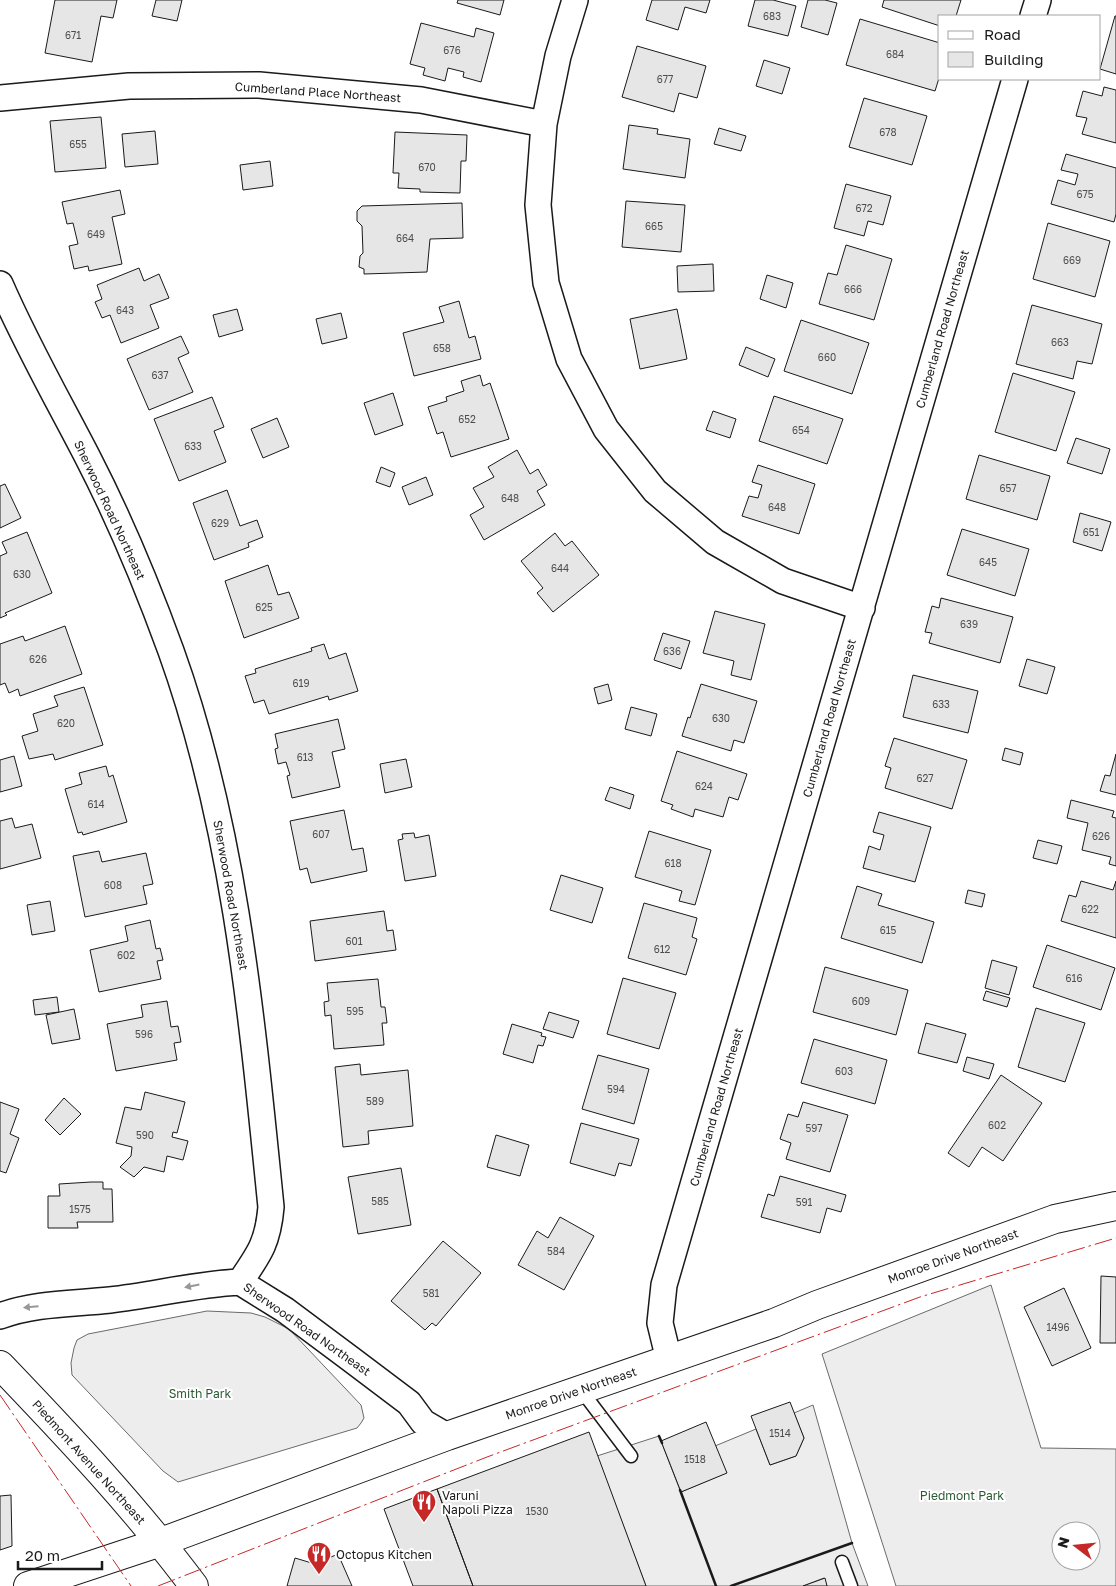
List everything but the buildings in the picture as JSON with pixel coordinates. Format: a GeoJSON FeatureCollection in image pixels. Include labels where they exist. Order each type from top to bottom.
{"type":"FeatureCollection","features":[{"type":"Feature","properties":{"kind":"main road","name":"Monroe Drive Northeast"},"geometry":{"type":"LineString","coordinates":[[28,1586],[160,1542],[447,1436],[669,1360],[1055,1219],[1116,1206]]}},
{"type":"Feature","properties":{"kind":"main road","name":"Piedmont Avenue Northeast"},"geometry":{"type":"LineString","coordinates":[[0,1365],[89,1458],[160,1542],[194,1586]]}},
{"type":"Feature","properties":{"kind":"street"},"geometry":{"type":"LineString","coordinates":[[575,0],[558,56],[544,124],[538,205],[546,283],[569,359],[606,429],[655,491],[715,542],[784,581],[862,608]]}},
{"type":"Feature","properties":{"kind":"street"},"geometry":{"type":"LineString","coordinates":[[1033,15],[1038,0]]}},
{"type":"Feature","properties":{"kind":"street","name":"Cumberland Road Northeast"},"geometry":{"type":"LineString","coordinates":[[669,1360],[660,1323],[664,1285],[1015,80]]}},
{"type":"Feature","properties":{"kind":"street","name":"Cumberland Place Northeast"},"geometry":{"type":"LineString","coordinates":[[0,98],[129,86],[258,84],[421,100],[544,124]]}},
{"type":"Feature","properties":{"kind":"street","name":"Sherwood Road Northeast"},"geometry":{"type":"LineString","coordinates":[[0,284],[21,331],[89,460],[131,549],[171,652],[204,758],[241,939],[254,1033],[271,1207],[269,1230],[262,1248],[240,1282],[285,1310],[409,1403],[423,1422],[447,1436]]}},
{"type":"Feature","properties":{"kind":"street"},"geometry":{"type":"LineString","coordinates":[[0,1316],[20,1308],[112,1299],[202,1284],[240,1282]]}},
{"type":"Feature","properties":{"kind":"lane"},"geometry":{"type":"LineString","coordinates":[[582,1390],[631,1456]]}},
{"type":"Feature","properties":{"kind":"lane"},"geometry":{"type":"LineString","coordinates":[[842,1562],[851,1586]]}},
{"type":"Feature","properties":{"kind":"shaded area","name":"Piedmont Park"},"geometry":{"type":"Polygon","coordinates":[[[991,1285],[1041,1448],[1116,1449],[1116,1586],[896,1586],[822,1354],[991,1285]]]}},
{"type":"Feature","properties":{"kind":"shaded area","name":"Smith Park"},"geometry":{"type":"Polygon","coordinates":[[[207,1311],[251,1313],[265,1317],[289,1329],[361,1405],[364,1418],[361,1423],[357,1428],[178,1482],[163,1471],[72,1375],[71,1363],[77,1340],[88,1334],[207,1311]]]}},
{"type":"Feature","properties":{"kind":"shaded area"},"geometry":{"type":"Polygon","coordinates":[[[813,1405],[852,1543],[868,1586],[827,1586],[824,1578],[803,1586],[646,1586],[597,1456],[659,1436],[685,1503],[681,1492],[726,1473],[715,1446],[756,1429],[770,1465],[796,1456],[804,1438],[794,1413],[813,1405]]]}},
{"type":"Feature","properties":{"kind":"wall"},"geometry":{"type":"LineString","coordinates":[[659,1436],[662,1443]]}},
{"type":"Feature","properties":{"kind":"wall"},"geometry":{"type":"LineString","coordinates":[[680,1490],[716,1586]]}},
{"type":"Feature","properties":{"kind":"wall"},"geometry":{"type":"LineString","coordinates":[[731,1586],[852,1543]]}},
{"type":"Feature","properties":{"kind":"power"},"geometry":{"type":"LineString","coordinates":[[158,1586],[487,1457],[920,1297],[1116,1238]]}},
{"type":"Feature","properties":{"kind":"power"},"geometry":{"type":"LineString","coordinates":[[0,1395],[131,1586]]}},
{"type":"Feature","properties":{"kind":"place","name":"Varuni Napoli Pizza"},"geometry":{"type":"Point","coordinates":[424,1523]}},
{"type":"Feature","properties":{"kind":"place","name":"Octopus Kitchen"},"geometry":{"type":"Point","coordinates":[319,1575]}}]}
